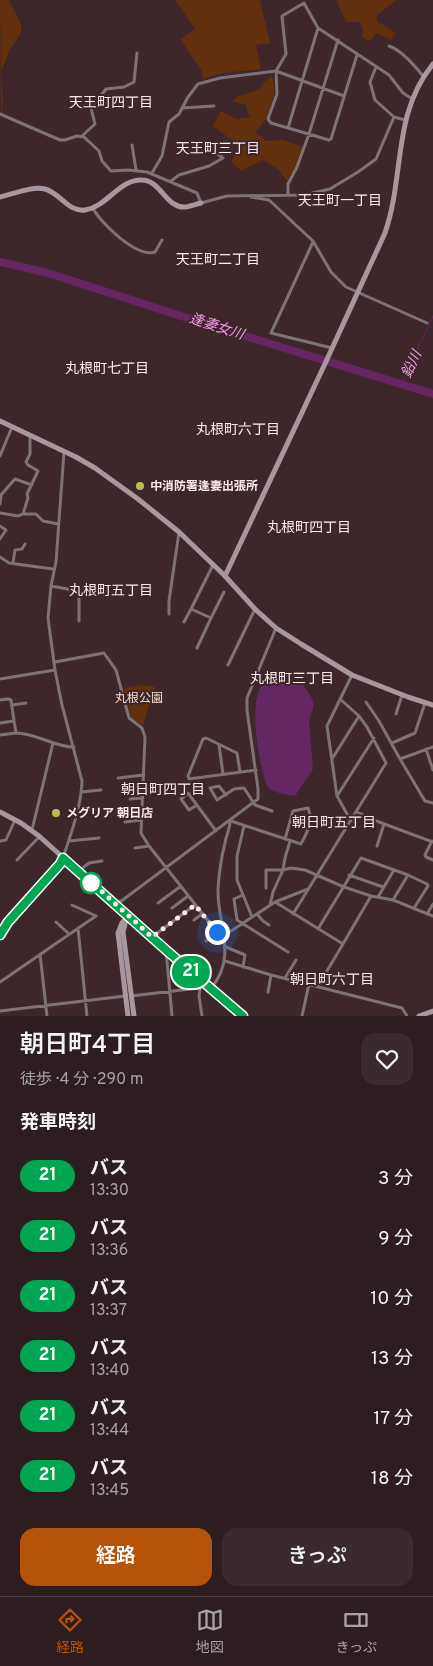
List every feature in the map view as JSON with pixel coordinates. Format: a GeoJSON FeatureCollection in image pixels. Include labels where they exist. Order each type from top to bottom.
{"type":"FeatureCollection","features":[{"type":"Feature","properties":{"kind":"street"},"geometry":{"type":"LineString","coordinates":[[357,55],[331,139],[271,123],[268,119],[277,94],[276,71],[286,54],[282,16],[304,3],[318,28],[389,75],[402,93],[412,98]]}},
{"type":"Feature","properties":{"kind":"street"},"geometry":{"type":"LineString","coordinates":[[288,128],[318,28]]}},
{"type":"Feature","properties":{"kind":"street"},"geometry":{"type":"LineString","coordinates":[[288,194],[288,184],[297,167],[309,134],[338,40]]}},
{"type":"Feature","properties":{"kind":"street"},"geometry":{"type":"LineString","coordinates":[[389,46],[395,48],[411,61],[423,76]]}},
{"type":"Feature","properties":{"kind":"street"},"geometry":{"type":"LineString","coordinates":[[0,114],[60,140],[82,136],[95,124],[91,108],[106,89],[124,87],[134,82],[137,53]]}},
{"type":"Feature","properties":{"kind":"street"},"geometry":{"type":"LineString","coordinates":[[225,576],[385,233],[391,214],[404,120],[423,76],[433,64]]}},
{"type":"Feature","properties":{"kind":"street"},"geometry":{"type":"LineString","coordinates":[[376,67],[370,82],[375,100],[394,117],[404,120]]}},
{"type":"Feature","properties":{"kind":"street"},"geometry":{"type":"LineString","coordinates":[[152,173],[162,156],[169,122],[179,114],[198,84],[220,78],[276,71],[344,96]]}},
{"type":"Feature","properties":{"kind":"street"},"geometry":{"type":"LineString","coordinates":[[182,108],[214,106]]}},
{"type":"Feature","properties":{"kind":"street"},"geometry":{"type":"LineString","coordinates":[[0,197],[44,188],[55,194],[69,206],[82,210],[93,207],[126,184],[141,179],[153,184],[168,199],[179,206],[188,207],[227,196],[312,194],[330,189],[372,164],[380,154],[394,117]]}},
{"type":"Feature","properties":{"kind":"street"},"geometry":{"type":"LineString","coordinates":[[82,136],[99,151],[102,161],[111,171],[136,170],[152,173],[197,193],[201,202]]}},
{"type":"Feature","properties":{"kind":"street"},"geometry":{"type":"LineString","coordinates":[[171,181],[179,175],[209,166],[222,158],[203,144],[204,142]]}},
{"type":"Feature","properties":{"kind":"street"},"geometry":{"type":"LineString","coordinates":[[132,144],[136,170]]}},
{"type":"Feature","properties":{"kind":"street"},"geometry":{"type":"LineString","coordinates":[[248,196],[269,200],[313,241],[331,272],[346,287],[427,323]]}},
{"type":"Feature","properties":{"kind":"street"},"geometry":{"type":"LineString","coordinates":[[93,207],[108,228],[127,243],[144,252],[155,252],[162,240]]}},
{"type":"Feature","properties":{"kind":"street"},"geometry":{"type":"LineString","coordinates":[[313,241],[270,333],[331,350]]}},
{"type":"Feature","properties":{"kind":"street"},"geometry":{"type":"LineString","coordinates":[[0,421],[64,451],[95,468],[116,483],[179,532],[276,628],[352,675],[402,695],[433,704]]}},
{"type":"Feature","properties":{"kind":"street"},"geometry":{"type":"LineString","coordinates":[[0,456],[12,427]]}},
{"type":"Feature","properties":{"kind":"street"},"geometry":{"type":"LineString","coordinates":[[24,514],[28,498],[27,494],[38,471],[26,462],[30,454],[30,436]]}},
{"type":"Feature","properties":{"kind":"street"},"geometry":{"type":"LineString","coordinates":[[0,935],[5,926],[60,864],[76,819],[81,792],[82,781],[55,670],[48,618],[51,586],[56,562],[64,451]]}},
{"type":"Feature","properties":{"kind":"street"},"geometry":{"type":"LineString","coordinates":[[0,504],[1,495],[15,479],[32,485]]}},
{"type":"Feature","properties":{"kind":"street"},"geometry":{"type":"LineString","coordinates":[[0,513],[18,516],[36,514],[43,521],[58,524]]}},
{"type":"Feature","properties":{"kind":"street"},"geometry":{"type":"LineString","coordinates":[[0,526],[6,530],[0,539]]}},
{"type":"Feature","properties":{"kind":"street"},"geometry":{"type":"LineString","coordinates":[[170,614],[179,532]]}},
{"type":"Feature","properties":{"kind":"street"},"geometry":{"type":"LineString","coordinates":[[13,564],[15,550],[22,549],[25,544]]}},
{"type":"Feature","properties":{"kind":"street"},"geometry":{"type":"LineString","coordinates":[[0,557],[13,564],[54,570]]}},
{"type":"Feature","properties":{"kind":"street"},"geometry":{"type":"LineString","coordinates":[[184,622],[213,565]]}},
{"type":"Feature","properties":{"kind":"street"},"geometry":{"type":"LineString","coordinates":[[51,586],[79,592],[79,621]]}},
{"type":"Feature","properties":{"kind":"street"},"geometry":{"type":"LineString","coordinates":[[197,648],[224,592]]}},
{"type":"Feature","properties":{"kind":"street"},"geometry":{"type":"LineString","coordinates":[[190,609],[212,618]]}},
{"type":"Feature","properties":{"kind":"street"},"geometry":{"type":"LineString","coordinates":[[228,665],[255,609]]}},
{"type":"Feature","properties":{"kind":"street"},"geometry":{"type":"LineString","coordinates":[[116,906],[258,799],[247,698],[276,628]]}},
{"type":"Feature","properties":{"kind":"street"},"geometry":{"type":"LineString","coordinates":[[55,662],[104,653],[116,670],[129,718],[143,729],[145,737],[141,833],[149,846],[222,937],[270,905],[308,889]]}},
{"type":"Feature","properties":{"kind":"street"},"geometry":{"type":"LineString","coordinates":[[0,680],[55,670]]}},
{"type":"Feature","properties":{"kind":"street"},"geometry":{"type":"LineString","coordinates":[[351,821],[337,796],[326,726],[352,675]]}},
{"type":"Feature","properties":{"kind":"street"},"geometry":{"type":"LineString","coordinates":[[396,714],[402,695]]}},
{"type":"Feature","properties":{"kind":"street"},"geometry":{"type":"LineString","coordinates":[[0,700],[10,699],[16,733]]}},
{"type":"Feature","properties":{"kind":"street"},"geometry":{"type":"LineString","coordinates":[[293,914],[386,763],[374,738],[359,716],[340,699]]}},
{"type":"Feature","properties":{"kind":"street"},"geometry":{"type":"LineString","coordinates":[[366,702],[425,801],[433,803]]}},
{"type":"Feature","properties":{"kind":"street"},"geometry":{"type":"LineString","coordinates":[[392,743],[415,733],[426,702]]}},
{"type":"Feature","properties":{"kind":"street"},"geometry":{"type":"LineString","coordinates":[[12,705],[26,703]]}},
{"type":"Feature","properties":{"kind":"street"},"geometry":{"type":"LineString","coordinates":[[331,760],[359,716]]}},
{"type":"Feature","properties":{"kind":"street"},"geometry":{"type":"LineString","coordinates":[[0,723],[14,721]]}},
{"type":"Feature","properties":{"kind":"street"},"geometry":{"type":"LineString","coordinates":[[0,735],[27,734],[53,743],[74,747]]}},
{"type":"Feature","properties":{"kind":"street"},"geometry":{"type":"LineString","coordinates":[[240,772],[237,753],[206,738],[188,776],[189,779],[256,770]]}},
{"type":"Feature","properties":{"kind":"street"},"geometry":{"type":"LineString","coordinates":[[337,796],[374,738]]}},
{"type":"Feature","properties":{"kind":"street"},"geometry":{"type":"LineString","coordinates":[[32,831],[53,743]]}},
{"type":"Feature","properties":{"kind":"street"},"geometry":{"type":"LineString","coordinates":[[219,744],[223,774]]}},
{"type":"Feature","properties":{"kind":"street"},"geometry":{"type":"LineString","coordinates":[[400,759],[433,747]]}},
{"type":"Feature","properties":{"kind":"street"},"geometry":{"type":"LineString","coordinates":[[426,749],[433,770]]}},
{"type":"Feature","properties":{"kind":"street"},"geometry":{"type":"LineString","coordinates":[[118,778],[144,775]]}},
{"type":"Feature","properties":{"kind":"street"},"geometry":{"type":"LineString","coordinates":[[226,795],[219,786],[210,788],[217,800],[226,795],[234,789],[244,788],[255,805],[272,811]]}},
{"type":"Feature","properties":{"kind":"street"},"geometry":{"type":"LineString","coordinates":[[81,792],[100,790]]}},
{"type":"Feature","properties":{"kind":"street"},"geometry":{"type":"LineString","coordinates":[[197,805],[189,810],[181,798],[188,793],[197,805],[216,831]]}},
{"type":"Feature","properties":{"kind":"street"},"geometry":{"type":"LineString","coordinates":[[130,799],[143,798]]}},
{"type":"Feature","properties":{"kind":"street"},"geometry":{"type":"LineString","coordinates":[[230,820],[244,826],[290,841],[301,844],[310,825],[311,814],[308,808],[293,810],[285,839]]}},
{"type":"Feature","properties":{"kind":"street"},"geometry":{"type":"LineString","coordinates":[[122,812],[142,809]]}},
{"type":"Feature","properties":{"kind":"street"},"geometry":{"type":"LineString","coordinates":[[0,812],[39,836],[116,906],[243,1016]]}},
{"type":"Feature","properties":{"kind":"street"},"geometry":{"type":"LineString","coordinates":[[357,812],[384,824],[433,841],[425,855],[433,860]]}},
{"type":"Feature","properties":{"kind":"street"},"geometry":{"type":"LineString","coordinates":[[0,841],[6,840],[15,820]]}},
{"type":"Feature","properties":{"kind":"street"},"geometry":{"type":"LineString","coordinates":[[125,822],[141,820]]}},
{"type":"Feature","properties":{"kind":"street"},"geometry":{"type":"LineString","coordinates":[[211,988],[215,984],[225,961],[226,947],[218,889],[230,820]]}},
{"type":"Feature","properties":{"kind":"street"},"geometry":{"type":"LineString","coordinates":[[377,846],[384,824]]}},
{"type":"Feature","properties":{"kind":"street"},"geometry":{"type":"LineString","coordinates":[[244,826],[237,856],[237,880],[252,917]]}},
{"type":"Feature","properties":{"kind":"street"},"geometry":{"type":"LineString","coordinates":[[17,860],[39,836]]}},
{"type":"Feature","properties":{"kind":"street"},"geometry":{"type":"LineString","coordinates":[[69,841],[99,838]]}},
{"type":"Feature","properties":{"kind":"street"},"geometry":{"type":"LineString","coordinates":[[270,905],[273,892],[283,870],[290,841]]}},
{"type":"Feature","properties":{"kind":"street"},"geometry":{"type":"LineString","coordinates":[[135,848],[149,846]]}},
{"type":"Feature","properties":{"kind":"street"},"geometry":{"type":"LineString","coordinates":[[318,928],[360,859],[363,858],[427,884],[428,886],[414,908]]}},
{"type":"Feature","properties":{"kind":"street"},"geometry":{"type":"LineString","coordinates":[[79,871],[89,863],[102,861]]}},
{"type":"Feature","properties":{"kind":"street"},"geometry":{"type":"LineString","coordinates":[[266,888],[266,870],[291,868],[305,870],[344,887],[371,896],[393,900],[433,916]]}},
{"type":"Feature","properties":{"kind":"street"},"geometry":{"type":"LineString","coordinates":[[378,897],[394,870]]}},
{"type":"Feature","properties":{"kind":"street"},"geometry":{"type":"LineString","coordinates":[[350,875],[383,887]]}},
{"type":"Feature","properties":{"kind":"street"},"geometry":{"type":"LineString","coordinates":[[393,900],[408,875]]}},
{"type":"Feature","properties":{"kind":"street"},"geometry":{"type":"LineString","coordinates":[[158,903],[181,886]]}},
{"type":"Feature","properties":{"kind":"street"},"geometry":{"type":"LineString","coordinates":[[243,895],[234,899],[237,920],[288,952]]}},
{"type":"Feature","properties":{"kind":"street"},"geometry":{"type":"LineString","coordinates":[[172,908],[188,896]]}},
{"type":"Feature","properties":{"kind":"street"},"geometry":{"type":"LineString","coordinates":[[318,986],[371,896]]}},
{"type":"Feature","properties":{"kind":"street"},"geometry":{"type":"LineString","coordinates":[[276,902],[343,944]]}},
{"type":"Feature","properties":{"kind":"street"},"geometry":{"type":"LineString","coordinates":[[0,982],[96,916],[72,904]]}},
{"type":"Feature","properties":{"kind":"street"},"geometry":{"type":"LineString","coordinates":[[427,914],[433,904]]}},
{"type":"Feature","properties":{"kind":"street"},"geometry":{"type":"LineString","coordinates":[[152,937],[195,905]]}},
{"type":"Feature","properties":{"kind":"street"},"geometry":{"type":"LineString","coordinates":[[194,920],[202,914]]}},
{"type":"Feature","properties":{"kind":"street"},"geometry":{"type":"LineString","coordinates":[[257,914],[269,925]]}},
{"type":"Feature","properties":{"kind":"street"},"geometry":{"type":"LineString","coordinates":[[128,916],[122,932],[128,1016]]}},
{"type":"Feature","properties":{"kind":"street"},"geometry":{"type":"LineString","coordinates":[[0,922],[5,926]]}},
{"type":"Feature","properties":{"kind":"street"},"geometry":{"type":"LineString","coordinates":[[56,922],[69,934]]}},
{"type":"Feature","properties":{"kind":"street"},"geometry":{"type":"LineString","coordinates":[[78,928],[88,1016]]}},
{"type":"Feature","properties":{"kind":"street"},"geometry":{"type":"LineString","coordinates":[[206,941],[217,932]]}},
{"type":"Feature","properties":{"kind":"street"},"geometry":{"type":"LineString","coordinates":[[226,947],[245,956],[243,967]]}},
{"type":"Feature","properties":{"kind":"street"},"geometry":{"type":"LineString","coordinates":[[166,950],[172,1016]]}},
{"type":"Feature","properties":{"kind":"street"},"geometry":{"type":"LineString","coordinates":[[40,954],[47,1016]]}},
{"type":"Feature","properties":{"kind":"street"},"geometry":{"type":"LineString","coordinates":[[285,978],[296,960]]}},
{"type":"Feature","properties":{"kind":"street"},"geometry":{"type":"LineString","coordinates":[[225,961],[271,975],[402,1008],[407,1016]]}},
{"type":"Feature","properties":{"kind":"street"},"geometry":{"type":"LineString","coordinates":[[268,992],[271,975]]}},
{"type":"Feature","properties":{"kind":"street"},"geometry":{"type":"LineString","coordinates":[[201,979],[199,988],[202,1016]]}},
{"type":"Feature","properties":{"kind":"street"},"geometry":{"type":"LineString","coordinates":[[302,1016],[309,984]]}},
{"type":"Feature","properties":{"kind":"street"},"geometry":{"type":"LineString","coordinates":[[0,1011],[199,988]]}},
{"type":"Feature","properties":{"kind":"street"},"geometry":{"type":"LineString","coordinates":[[128,996],[134,1016]]}},
{"type":"Feature","properties":{"kind":"street"},"geometry":{"type":"LineString","coordinates":[[419,1016],[433,1011]]}},
{"type":"Feature","properties":{"kind":"green space"},"geometry":{"type":"Polygon","coordinates":[[[0,0],[8,0],[10,2],[21,24],[21,33],[9,51],[1,72],[3,103],[1,114],[0,0]]]}},
{"type":"Feature","properties":{"kind":"green space"},"geometry":{"type":"Polygon","coordinates":[[[175,0],[260,0],[270,43],[256,45],[261,69],[223,73],[203,79],[201,70],[180,39],[195,29],[175,0]]]}},
{"type":"Feature","properties":{"kind":"green space"},"geometry":{"type":"Polygon","coordinates":[[[336,0],[397,0],[377,15],[377,21],[396,33],[391,40],[376,33],[370,41],[362,37],[363,31],[360,22],[346,22],[336,0]]]}},
{"type":"Feature","properties":{"kind":"green space"},"geometry":{"type":"Polygon","coordinates":[[[272,76],[275,92],[267,118],[255,132],[266,141],[283,140],[303,147],[296,167],[287,181],[279,170],[263,160],[241,171],[231,161],[241,150],[232,140],[213,126],[221,111],[237,119],[250,117],[245,104],[232,102],[238,96],[259,90],[263,83],[272,76]]]}},
{"type":"Feature","properties":{"kind":"green space","name":"丸根公園"},"geometry":{"type":"Polygon","coordinates":[[[143,685],[155,687],[143,725],[131,718],[124,688],[143,685]]]}},
{"type":"Feature","properties":{"kind":"shaded area"},"geometry":{"type":"Polygon","coordinates":[[[277,674],[304,686],[313,700],[309,721],[313,769],[295,796],[279,793],[268,788],[259,753],[255,711],[256,699],[267,676],[277,674]]]}},
{"type":"Feature","properties":{"kind":"waterway","name":"逢妻女川"},"geometry":{"type":"LineString","coordinates":[[0,262],[48,273],[433,394]]}},
{"type":"Feature","properties":{"kind":"waterway","name":"鉛川"},"geometry":{"type":"LineString","coordinates":[[401,384],[433,316]]}},
{"type":"Feature","properties":{"kind":"bus line","name":"21"},"geometry":{"type":"LineString","coordinates":[[0,935],[8,922],[60,864],[63,858],[243,1016]]}},
{"type":"Feature","properties":{"kind":"place","name":"中消防署逢妻出張所"},"geometry":{"type":"Point","coordinates":[140,486]}},
{"type":"Feature","properties":{"kind":"place","name":"メグリア 朝日店"},"geometry":{"type":"Point","coordinates":[56,813]}},
{"type":"Feature","properties":{"kind":"district","name":"天王町四丁目"},"geometry":{"type":"Point","coordinates":[111,102]}},
{"type":"Feature","properties":{"kind":"district","name":"天王町三丁目"},"geometry":{"type":"Point","coordinates":[218,148]}},
{"type":"Feature","properties":{"kind":"district","name":"天王町一丁目"},"geometry":{"type":"Point","coordinates":[340,200]}},
{"type":"Feature","properties":{"kind":"district","name":"天王町二丁目"},"geometry":{"type":"Point","coordinates":[218,259]}},
{"type":"Feature","properties":{"kind":"district","name":"丸根町七丁目"},"geometry":{"type":"Point","coordinates":[107,368]}},
{"type":"Feature","properties":{"kind":"district","name":"丸根町六丁目"},"geometry":{"type":"Point","coordinates":[238,429]}},
{"type":"Feature","properties":{"kind":"district","name":"丸根町四丁目"},"geometry":{"type":"Point","coordinates":[309,527]}},
{"type":"Feature","properties":{"kind":"district","name":"丸根町五丁目"},"geometry":{"type":"Point","coordinates":[111,590]}},
{"type":"Feature","properties":{"kind":"district","name":"丸根町三丁目"},"geometry":{"type":"Point","coordinates":[292,678]}},
{"type":"Feature","properties":{"kind":"district","name":"朝日町四丁目"},"geometry":{"type":"Point","coordinates":[163,789]}},
{"type":"Feature","properties":{"kind":"district","name":"朝日町五丁目"},"geometry":{"type":"Point","coordinates":[334,822]}},
{"type":"Feature","properties":{"kind":"district","name":"朝日町六丁目"},"geometry":{"type":"Point","coordinates":[332,979]}},
{"type":"Feature","properties":{"kind":"route"},"geometry":{"type":"LineString","coordinates":[[91,883],[87,878],[152,937],[195,905],[217,932]]}}]}
